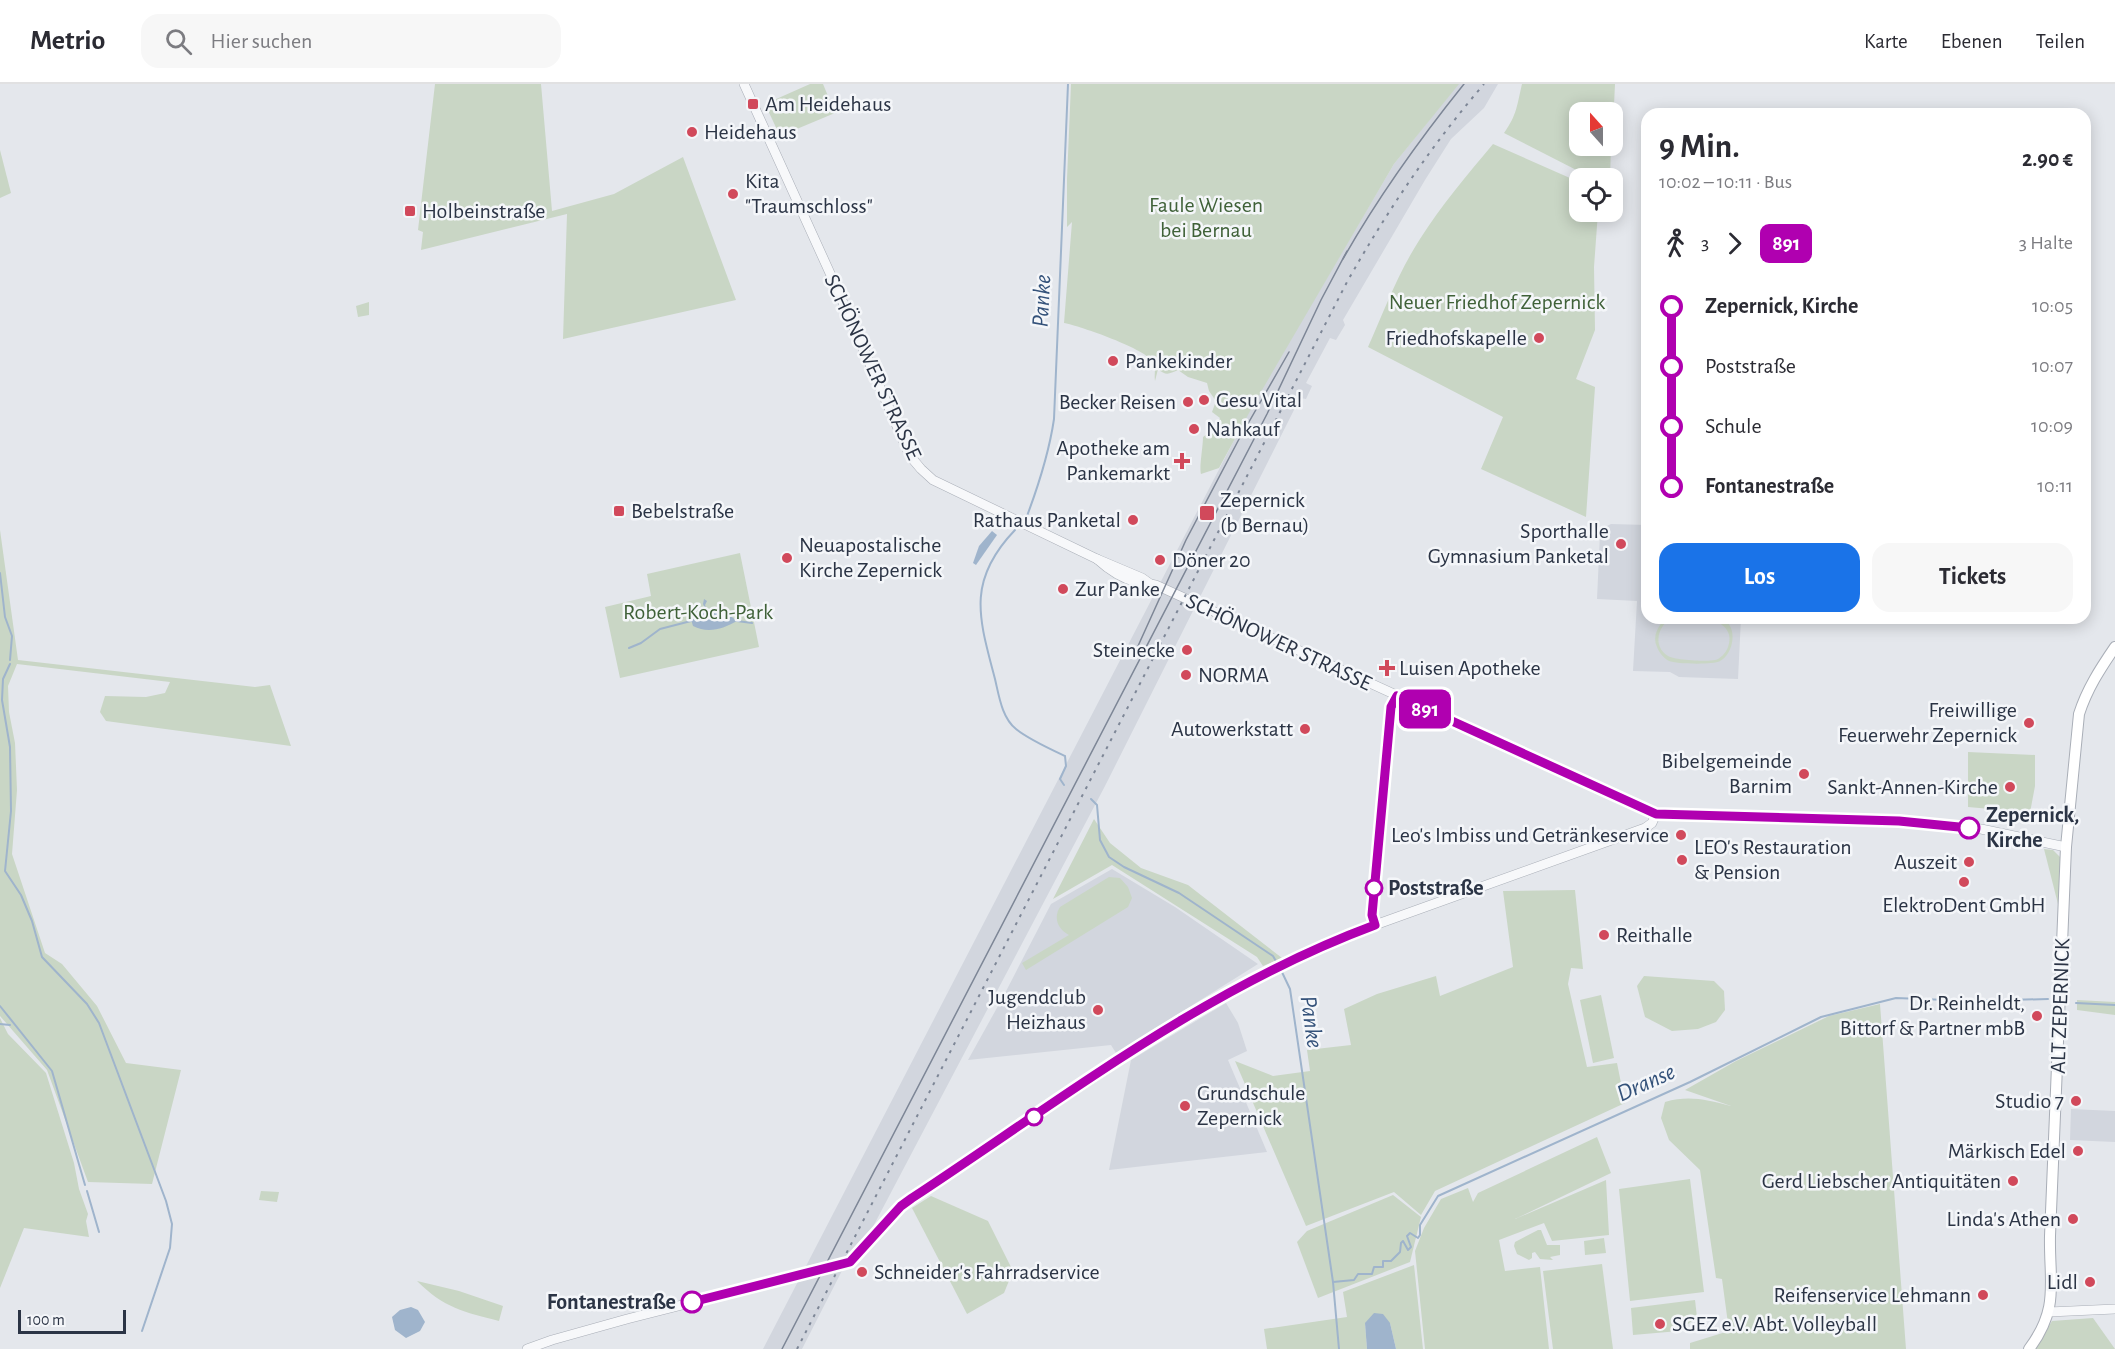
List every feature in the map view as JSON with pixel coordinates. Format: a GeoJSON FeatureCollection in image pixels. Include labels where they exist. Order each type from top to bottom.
{"type":"FeatureCollection","features":[{"type":"Feature","properties":{"kind":"main road","name":"ALT ZEPERNICK"},"geometry":{"type":"LineString","coordinates":[[2049,1312],[2052,1293],[2050,1236],[2066,847],[2079,714],[2094,678],[2115,648]]}},
{"type":"Feature","properties":{"kind":"main road"},"geometry":{"type":"LineString","coordinates":[[2029,1349],[2049,1312]]}},
{"type":"Feature","properties":{"kind":"street","name":"SCHÖNOWER STRASSE"},"geometry":{"type":"LineString","coordinates":[[744,84],[910,456],[933,480],[1097,559],[1656,814],[1911,822],[1986,830],[2066,847]]}},
{"type":"Feature","properties":{"kind":"street"},"geometry":{"type":"LineString","coordinates":[[527,1349],[660,1310],[850,1262],[901,1206],[912,1198],[1161,1033],[1226,993],[1278,966],[1367,928],[1645,828],[1652,823],[1656,814]]}},
{"type":"Feature","properties":{"kind":"street"},"geometry":{"type":"LineString","coordinates":[[2049,1312],[2115,1309]]}},
{"type":"Feature","properties":{"kind":"shaded area"},"geometry":{"type":"Polygon","coordinates":[[[1458,84],[1498,84],[1484,108],[1451,139],[1343,320],[1345,325],[1336,340],[1330,338],[1306,383],[1312,386],[1306,399],[1300,398],[1105,786],[866,1240],[849,1257],[802,1349],[763,1349],[1256,398],[1394,164],[1458,84]]]}},
{"type":"Feature","properties":{"kind":"shaded area"},"geometry":{"type":"Polygon","coordinates":[[[1611,524],[1641,525],[1641,624],[1741,624],[1738,679],[1679,677],[1670,672],[1633,671],[1637,601],[1597,599],[1601,529],[1611,524]]]}},
{"type":"Feature","properties":{"kind":"shaded area"},"geometry":{"type":"Polygon","coordinates":[[[1112,869],[1175,907],[1258,964],[1116,1053],[1111,1045],[968,1060],[1051,904],[1112,869]]]}},
{"type":"Feature","properties":{"kind":"shaded area","name":"Grundschule Zepernick"},"geometry":{"type":"Polygon","coordinates":[[[1226,1003],[1238,1023],[1247,1051],[1228,1060],[1267,1152],[1109,1170],[1131,1060],[1226,1003]]]}},
{"type":"Feature","properties":{"kind":"shaded area"},"geometry":{"type":"Polygon","coordinates":[[[2071,1109],[2115,1111],[2115,1142],[2070,1140],[2071,1109]]]}},
{"type":"Feature","properties":{"kind":"green space"},"geometry":{"type":"Polygon","coordinates":[[[435,84],[541,84],[552,211],[614,194],[683,157],[736,300],[563,339],[567,214],[421,250],[423,232],[418,230],[435,84]]]}},
{"type":"Feature","properties":{"kind":"green space"},"geometry":{"type":"Polygon","coordinates":[[[810,84],[823,84],[835,113],[780,136],[765,104],[810,84]]]}},
{"type":"Feature","properties":{"kind":"green space","name":"Faule Wiesen bei Bernau"},"geometry":{"type":"Polygon","coordinates":[[[1071,84],[1459,84],[1394,164],[1219,468],[1201,474],[1203,437],[1214,429],[1220,418],[1212,412],[1216,401],[1207,383],[1188,377],[1178,370],[1168,374],[1158,369],[1155,381],[1154,363],[1149,357],[1098,333],[1064,323],[1072,222],[1067,227],[1071,84]]]}},
{"type":"Feature","properties":{"kind":"green space"},"geometry":{"type":"Polygon","coordinates":[[[1522,84],[1615,84],[1614,102],[1569,102],[1569,156],[1611,156],[1610,168],[1572,168],[1504,133],[1518,104],[1522,84]]]}},
{"type":"Feature","properties":{"kind":"green space","name":"Neuer Friedhof Zepernick"},"geometry":{"type":"Polygon","coordinates":[[[1493,144],[1569,178],[1569,222],[1597,222],[1594,267],[1595,330],[1576,379],[1595,387],[1586,517],[1481,469],[1503,417],[1368,347],[1412,252],[1464,179],[1493,144]]]}},
{"type":"Feature","properties":{"kind":"green space"},"geometry":{"type":"Polygon","coordinates":[[[0,150],[11,193],[0,198],[0,150]]]}},
{"type":"Feature","properties":{"kind":"green space"},"geometry":{"type":"Polygon","coordinates":[[[369,302],[369,315],[358,317],[356,306],[369,302]]]}},
{"type":"Feature","properties":{"kind":"green space"},"geometry":{"type":"Polygon","coordinates":[[[0,530],[18,660],[255,687],[270,685],[291,746],[106,721],[100,712],[105,696],[146,697],[165,693],[170,682],[17,664],[8,686],[9,712],[15,743],[17,790],[12,854],[45,953],[62,964],[97,1006],[126,1063],[181,1070],[152,1184],[88,1182],[47,1070],[0,1016],[0,530]]]}},
{"type":"Feature","properties":{"kind":"green space","name":"Robert-Koch-Park"},"geometry":{"type":"Polygon","coordinates":[[[740,553],[759,647],[620,678],[605,607],[651,596],[647,574],[740,553]]]}},
{"type":"Feature","properties":{"kind":"green space"},"geometry":{"type":"Polygon","coordinates":[[[1664,624],[1659,636],[1663,652],[1677,659],[1699,661],[1715,660],[1721,657],[1730,641],[1727,630],[1721,624],[1728,624],[1730,627],[1731,646],[1725,657],[1716,662],[1694,664],[1669,661],[1657,647],[1655,639],[1658,628],[1664,624]]]}},
{"type":"Feature","properties":{"kind":"green space"},"geometry":{"type":"Polygon","coordinates":[[[1968,752],[2035,755],[2035,786],[2029,818],[2025,818],[2024,812],[1968,807],[1968,752]]]}},
{"type":"Feature","properties":{"kind":"green space"},"geometry":{"type":"Polygon","coordinates":[[[1094,819],[1110,843],[1141,868],[1188,885],[1282,958],[1263,966],[1257,957],[1112,865],[1053,899],[1094,819]]]}},
{"type":"Feature","properties":{"kind":"green space"},"geometry":{"type":"Polygon","coordinates":[[[2044,849],[2053,850],[2060,857],[2060,904],[2058,904],[2044,849]]]}},
{"type":"Feature","properties":{"kind":"green space"},"geometry":{"type":"Polygon","coordinates":[[[1109,877],[1120,878],[1128,887],[1132,898],[1128,907],[1026,970],[1022,963],[1069,935],[1058,923],[1057,915],[1060,907],[1109,877]]]}},
{"type":"Feature","properties":{"kind":"green space"},"geometry":{"type":"Polygon","coordinates":[[[1575,890],[1583,969],[1571,968],[1568,984],[1587,1067],[1617,1063],[1625,1103],[1435,1191],[1421,1215],[1394,1192],[1306,1226],[1235,1061],[1273,1076],[1310,1071],[1307,1050],[1351,1045],[1344,1009],[1377,994],[1436,976],[1440,996],[1513,967],[1503,891],[1575,890]]]}},
{"type":"Feature","properties":{"kind":"green space"},"geometry":{"type":"Polygon","coordinates":[[[1644,976],[1714,981],[1724,991],[1725,1010],[1716,1022],[1698,1029],[1672,1031],[1645,1017],[1637,986],[1644,976]]]}},
{"type":"Feature","properties":{"kind":"green space"},"geometry":{"type":"Polygon","coordinates":[[[1601,995],[1614,1058],[1593,1063],[1580,1000],[1601,995]]]}},
{"type":"Feature","properties":{"kind":"green space"},"geometry":{"type":"Polygon","coordinates":[[[2077,1000],[2115,1002],[2115,1015],[2077,1010],[2077,1000]]]}},
{"type":"Feature","properties":{"kind":"green space"},"geometry":{"type":"Polygon","coordinates":[[[1880,1004],[1906,1349],[1690,1349],[1690,1343],[1729,1331],[1722,1279],[1716,1278],[1700,1170],[1669,1140],[1661,1118],[1665,1102],[1690,1099],[1731,1106],[1685,1090],[1736,1061],[1829,1016],[1880,1004]]]}},
{"type":"Feature","properties":{"kind":"green space"},"geometry":{"type":"Polygon","coordinates":[[[0,1018],[8,1034],[46,1073],[88,1214],[86,1221],[89,1237],[24,1228],[0,1288],[0,1018]]]}},
{"type":"Feature","properties":{"kind":"green space"},"geometry":{"type":"Polygon","coordinates":[[[1597,1137],[1611,1173],[1515,1219],[1606,1180],[1609,1235],[1552,1241],[1544,1223],[1499,1240],[1505,1271],[1540,1267],[1549,1349],[1425,1349],[1415,1251],[1424,1228],[1441,1199],[1468,1188],[1473,1202],[1478,1193],[1597,1137]]]}},
{"type":"Feature","properties":{"kind":"green space"},"geometry":{"type":"Polygon","coordinates":[[[1690,1179],[1704,1292],[1630,1301],[1619,1189],[1690,1179]]]}},
{"type":"Feature","properties":{"kind":"green space"},"geometry":{"type":"Polygon","coordinates":[[[261,1191],[279,1192],[277,1202],[259,1200],[261,1191]]]}},
{"type":"Feature","properties":{"kind":"green space"},"geometry":{"type":"Polygon","coordinates":[[[1393,1195],[1421,1217],[1410,1262],[1318,1298],[1297,1242],[1307,1231],[1393,1195]]]}},
{"type":"Feature","properties":{"kind":"green space"},"geometry":{"type":"Polygon","coordinates":[[[931,1196],[988,1221],[1013,1271],[1004,1293],[967,1314],[912,1208],[931,1196]]]}},
{"type":"Feature","properties":{"kind":"green space"},"geometry":{"type":"Polygon","coordinates":[[[1541,1230],[1547,1245],[1560,1245],[1560,1255],[1550,1257],[1553,1260],[1540,1259],[1535,1252],[1529,1260],[1517,1254],[1515,1242],[1541,1230]]]}},
{"type":"Feature","properties":{"kind":"green space"},"geometry":{"type":"Polygon","coordinates":[[[1604,1238],[1606,1253],[1585,1255],[1584,1241],[1604,1238]]]}},
{"type":"Feature","properties":{"kind":"green space"},"geometry":{"type":"Polygon","coordinates":[[[1602,1264],[1613,1349],[1553,1349],[1543,1271],[1602,1264]]]}},
{"type":"Feature","properties":{"kind":"green space"},"geometry":{"type":"Polygon","coordinates":[[[1414,1265],[1423,1349],[1396,1349],[1390,1323],[1365,1323],[1367,1349],[1267,1349],[1264,1329],[1347,1317],[1343,1292],[1414,1265]]]}},
{"type":"Feature","properties":{"kind":"green space"},"geometry":{"type":"Polygon","coordinates":[[[417,1281],[459,1291],[503,1306],[499,1321],[455,1308],[436,1297],[417,1281]]]}},
{"type":"Feature","properties":{"kind":"green space","name":"SGEZ e.V. Abt. Volleyball"},"geometry":{"type":"Polygon","coordinates":[[[1695,1300],[1697,1317],[1679,1331],[1633,1335],[1631,1308],[1695,1300]]]}},
{"type":"Feature","properties":{"kind":"green space"},"geometry":{"type":"Polygon","coordinates":[[[2093,1318],[2115,1349],[2035,1349],[2052,1321],[2093,1318]]]}},
{"type":"Feature","properties":{"kind":"water"},"geometry":{"type":"Polygon","coordinates":[[[992,531],[997,535],[976,565],[973,563],[979,546],[992,531]]]}},
{"type":"Feature","properties":{"kind":"water"},"geometry":{"type":"Polygon","coordinates":[[[704,599],[707,601],[705,605],[707,609],[720,608],[737,621],[715,630],[704,630],[693,626],[690,616],[706,610],[703,604],[704,599]]]}},
{"type":"Feature","properties":{"kind":"water"},"geometry":{"type":"Polygon","coordinates":[[[411,1307],[418,1310],[425,1322],[420,1331],[406,1338],[395,1330],[392,1317],[400,1310],[411,1307]]]}},
{"type":"Feature","properties":{"kind":"water"},"geometry":{"type":"Polygon","coordinates":[[[1374,1313],[1383,1314],[1390,1323],[1396,1349],[1367,1349],[1365,1323],[1374,1313]]]}},
{"type":"Feature","properties":{"kind":"waterway","name":"Panke"},"geometry":{"type":"LineString","coordinates":[[1027,516],[1043,468],[1054,419],[1068,84]]}},
{"type":"Feature","properties":{"kind":"waterway","name":"Panke"},"geometry":{"type":"LineString","coordinates":[[1015,530],[999,549],[989,566],[983,583],[981,618],[984,637],[1007,719],[1016,729],[1039,744],[1065,756],[1066,766],[1060,779],[1064,785]]}},
{"type":"Feature","properties":{"kind":"waterway"},"geometry":{"type":"LineString","coordinates":[[0,573],[5,617],[12,636],[10,660]]}},
{"type":"Feature","properties":{"kind":"waterway"},"geometry":{"type":"LineString","coordinates":[[629,648],[641,643],[660,629],[691,621]]}},
{"type":"Feature","properties":{"kind":"waterway"},"geometry":{"type":"LineString","coordinates":[[737,621],[752,623]]}},
{"type":"Feature","properties":{"kind":"waterway"},"geometry":{"type":"LineString","coordinates":[[10,664],[3,679],[2,700],[10,747],[11,811],[5,871],[21,895],[32,921],[42,957],[87,1004],[99,1023],[166,1201],[172,1224],[170,1248],[142,1331]]}},
{"type":"Feature","properties":{"kind":"waterway","name":"Panke"},"geometry":{"type":"LineString","coordinates":[[1091,799],[1097,805],[1100,840],[1109,857],[1124,867],[1179,893],[1273,956],[1277,963]]}},
{"type":"Feature","properties":{"kind":"waterway","name":"Panke"},"geometry":{"type":"LineString","coordinates":[[1280,968],[1290,989],[1333,1282],[1339,1349]]}},
{"type":"Feature","properties":{"kind":"waterway","name":"Dranse"},"geometry":{"type":"LineString","coordinates":[[1333,1282],[1354,1280],[1358,1274],[1372,1274],[1374,1267],[1383,1267],[1383,1261],[1391,1261],[1400,1252],[1403,1241],[1408,1250],[1411,1247],[1407,1236],[1410,1233],[1418,1238],[1420,1225],[1438,1196],[1690,1082],[1821,1017],[1896,998],[1972,1001],[2048,999]]}},
{"type":"Feature","properties":{"kind":"waterway","name":"Dranse"},"geometry":{"type":"LineString","coordinates":[[2076,1003],[2115,1005]]}},
{"type":"Feature","properties":{"kind":"waterway"},"geometry":{"type":"LineString","coordinates":[[0,1006],[52,1071],[85,1185]]}},
{"type":"Feature","properties":{"kind":"waterway"},"geometry":{"type":"LineString","coordinates":[[0,1024],[10,1025]]}},
{"type":"Feature","properties":{"kind":"waterway"},"geometry":{"type":"LineString","coordinates":[[87,1191],[99,1232]]}},
{"type":"Feature","properties":{"kind":"tram line"},"geometry":{"type":"LineString","coordinates":[[1343,259],[1370,213],[1400,169],[1464,84]]}},
{"type":"Feature","properties":{"kind":"tram line"},"geometry":{"type":"LineString","coordinates":[[782,1349],[1267,414],[1347,251]]}},
{"type":"Feature","properties":{"kind":"tram line"},"geometry":{"type":"LineString","coordinates":[[1138,646],[1186,540],[1238,441],[1289,352]]}},
{"type":"Feature","properties":{"kind":"railway"},"geometry":{"type":"LineString","coordinates":[[797,1349],[1347,282],[1411,180],[1484,84]]}},
{"type":"Feature","properties":{"kind":"bus line","name":"891"},"geometry":{"type":"LineString","coordinates":[[692,1302],[850,1262],[901,1206],[1161,1033],[1226,993],[1276,967],[1375,925],[1372,915],[1387,748],[1391,707],[1397,696],[1656,814],[1899,821],[1969,828]]}},
{"type":"Feature","properties":{"kind":"place","name":"Am Heidehaus"},"geometry":{"type":"Point","coordinates":[753,104]}},
{"type":"Feature","properties":{"kind":"place","name":"Heidehaus"},"geometry":{"type":"Point","coordinates":[692,132]}},
{"type":"Feature","properties":{"kind":"place","name":"Kita \"Traumschloss\""},"geometry":{"type":"Point","coordinates":[733,194]}},
{"type":"Feature","properties":{"kind":"place","name":"Holbeinstraße"},"geometry":{"type":"Point","coordinates":[410,211]}},
{"type":"Feature","properties":{"kind":"place","name":"Friedhofskapelle"},"geometry":{"type":"Point","coordinates":[1539,338]}},
{"type":"Feature","properties":{"kind":"place","name":"Pankekinder"},"geometry":{"type":"Point","coordinates":[1113,361]}},
{"type":"Feature","properties":{"kind":"place","name":"Gesu Vital"},"geometry":{"type":"Point","coordinates":[1204,400]}},
{"type":"Feature","properties":{"kind":"place","name":"Becker Reisen"},"geometry":{"type":"Point","coordinates":[1188,402]}},
{"type":"Feature","properties":{"kind":"place","name":"Nahkauf"},"geometry":{"type":"Point","coordinates":[1194,429]}},
{"type":"Feature","properties":{"kind":"place","name":"Apotheke am Pankemarkt"},"geometry":{"type":"Point","coordinates":[1182,461]}},
{"type":"Feature","properties":{"kind":"place","name":"Bebelstraße"},"geometry":{"type":"Point","coordinates":[619,511]}},
{"type":"Feature","properties":{"kind":"place","name":"Zepernick (b Bernau)"},"geometry":{"type":"Point","coordinates":[1207,513]}},
{"type":"Feature","properties":{"kind":"place","name":"Rathaus Panketal"},"geometry":{"type":"Point","coordinates":[1133,520]}},
{"type":"Feature","properties":{"kind":"place","name":"Sporthalle Gymnasium Panketal"},"geometry":{"type":"Point","coordinates":[1621,544]}},
{"type":"Feature","properties":{"kind":"place","name":"Neuapostalische Kirche Zepernick"},"geometry":{"type":"Point","coordinates":[787,558]}},
{"type":"Feature","properties":{"kind":"place","name":"Döner 20"},"geometry":{"type":"Point","coordinates":[1160,560]}},
{"type":"Feature","properties":{"kind":"place","name":"Zur Panke"},"geometry":{"type":"Point","coordinates":[1063,589]}},
{"type":"Feature","properties":{"kind":"place","name":"Steinecke"},"geometry":{"type":"Point","coordinates":[1187,650]}},
{"type":"Feature","properties":{"kind":"place","name":"Luisen Apotheke"},"geometry":{"type":"Point","coordinates":[1387,668]}},
{"type":"Feature","properties":{"kind":"place","name":"NORMA"},"geometry":{"type":"Point","coordinates":[1186,675]}},
{"type":"Feature","properties":{"kind":"place","name":"Freiwillige Feuerwehr Zepernick"},"geometry":{"type":"Point","coordinates":[2029,723]}},
{"type":"Feature","properties":{"kind":"place","name":"Autowerkstatt"},"geometry":{"type":"Point","coordinates":[1305,729]}},
{"type":"Feature","properties":{"kind":"place","name":"Bibelgemeinde Barnim"},"geometry":{"type":"Point","coordinates":[1804,774]}},
{"type":"Feature","properties":{"kind":"place","name":"Sankt-Annen-Kirche"},"geometry":{"type":"Point","coordinates":[2010,787]}},
{"type":"Feature","properties":{"kind":"place","name":"Zepernick, Kirche"},"geometry":{"type":"Point","coordinates":[1969,828]}},
{"type":"Feature","properties":{"kind":"place","name":"Leo's Imbiss und Getränkeservice"},"geometry":{"type":"Point","coordinates":[1681,835]}},
{"type":"Feature","properties":{"kind":"place","name":"LEO's Restauration & Pension"},"geometry":{"type":"Point","coordinates":[1682,860]}},
{"type":"Feature","properties":{"kind":"place","name":"Auszeit"},"geometry":{"type":"Point","coordinates":[1969,862]}},
{"type":"Feature","properties":{"kind":"place","name":"ElektroDent GmbH"},"geometry":{"type":"Point","coordinates":[1964,882]}},
{"type":"Feature","properties":{"kind":"place","name":"Poststraße"},"geometry":{"type":"Point","coordinates":[1374,888]}},
{"type":"Feature","properties":{"kind":"place","name":"Reithalle"},"geometry":{"type":"Point","coordinates":[1604,935]}},
{"type":"Feature","properties":{"kind":"place","name":"Jugendclub Heizhaus"},"geometry":{"type":"Point","coordinates":[1098,1010]}},
{"type":"Feature","properties":{"kind":"place","name":"Dr. Reinheldt, Bittorf & Partner mbB"},"geometry":{"type":"Point","coordinates":[2037,1016]}},
{"type":"Feature","properties":{"kind":"place","name":"Studio 7"},"geometry":{"type":"Point","coordinates":[2076,1101]}},
{"type":"Feature","properties":{"kind":"place","name":"Grundschule Zepernick"},"geometry":{"type":"Point","coordinates":[1185,1106]}},
{"type":"Feature","properties":{"kind":"place","name":"Märkisch Edel"},"geometry":{"type":"Point","coordinates":[2078,1151]}},
{"type":"Feature","properties":{"kind":"place","name":"Gerd Liebscher Antiquitäten"},"geometry":{"type":"Point","coordinates":[2013,1181]}},
{"type":"Feature","properties":{"kind":"place","name":"Linda's Athen"},"geometry":{"type":"Point","coordinates":[2073,1219]}},
{"type":"Feature","properties":{"kind":"place","name":"Schneider's Fahrradservice"},"geometry":{"type":"Point","coordinates":[862,1272]}},
{"type":"Feature","properties":{"kind":"place","name":"Lidl"},"geometry":{"type":"Point","coordinates":[2090,1282]}},
{"type":"Feature","properties":{"kind":"place","name":"Reifenservice Lehmann"},"geometry":{"type":"Point","coordinates":[1983,1295]}},
{"type":"Feature","properties":{"kind":"place","name":"Fontanestraße"},"geometry":{"type":"Point","coordinates":[692,1302]}},
{"type":"Feature","properties":{"kind":"place","name":"SGEZ e.V. Abt. Volleyball"},"geometry":{"type":"Point","coordinates":[1660,1324]}}]}
